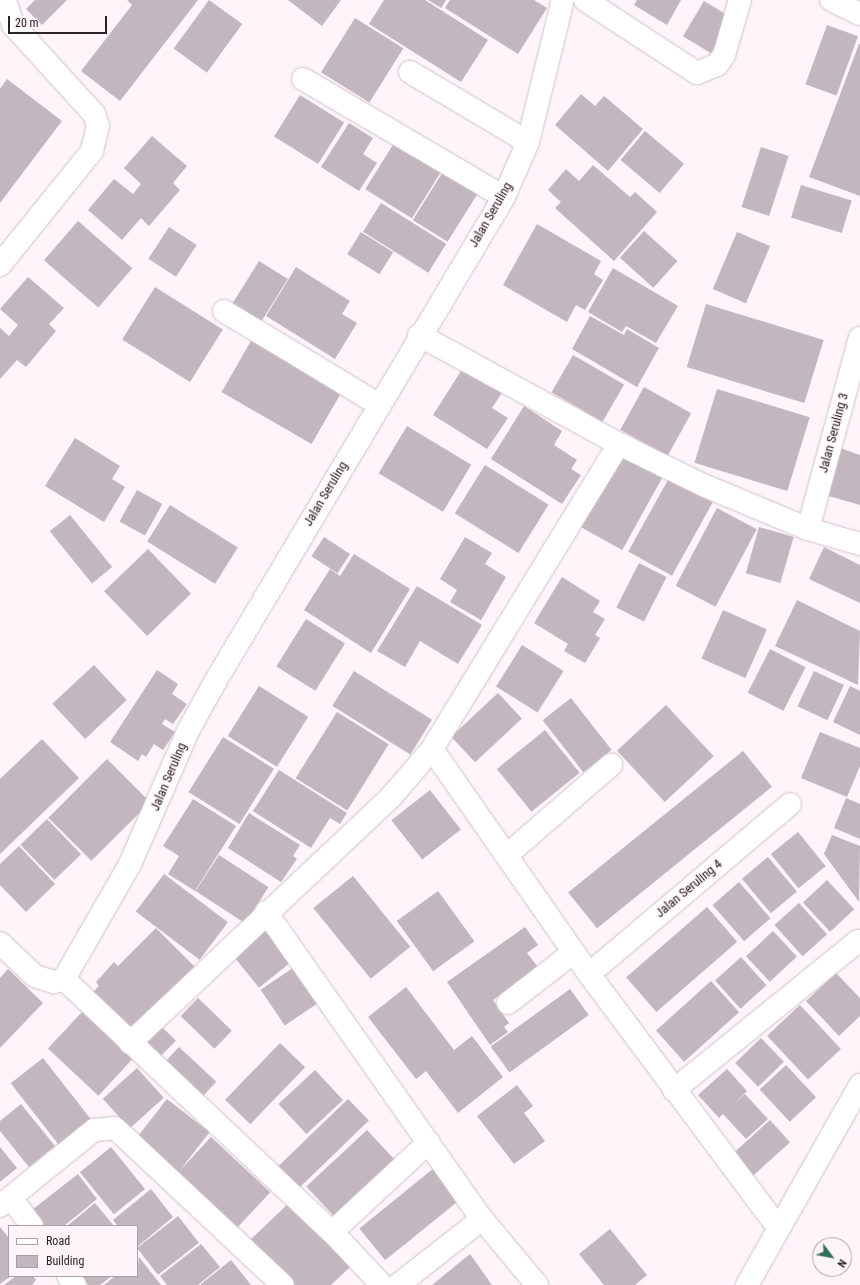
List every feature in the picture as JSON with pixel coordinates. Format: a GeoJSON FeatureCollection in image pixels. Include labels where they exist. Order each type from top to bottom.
{"type":"FeatureCollection","features":[{"type":"Feature","properties":{"kind":"street"},"geometry":{"type":"LineString","coordinates":[[0,265],[92,151],[98,126],[94,114],[13,25],[5,0]]}},
{"type":"Feature","properties":{"kind":"street","name":"Jalan Seruling"},"geometry":{"type":"LineString","coordinates":[[64,979],[130,864],[188,731],[215,682],[419,335],[504,197],[528,142],[563,0]]}},
{"type":"Feature","properties":{"kind":"street"},"geometry":{"type":"LineString","coordinates":[[585,0],[697,73],[718,65],[724,55],[740,0]]}},
{"type":"Feature","properties":{"kind":"street"},"geometry":{"type":"LineString","coordinates":[[831,0],[860,14]]}},
{"type":"Feature","properties":{"kind":"street"},"geometry":{"type":"LineString","coordinates":[[410,72],[528,142]]}},
{"type":"Feature","properties":{"kind":"street"},"geometry":{"type":"LineString","coordinates":[[303,79],[504,197]]}},
{"type":"Feature","properties":{"kind":"street"},"geometry":{"type":"LineString","coordinates":[[224,311],[379,405]]}},
{"type":"Feature","properties":{"kind":"street"},"geometry":{"type":"LineString","coordinates":[[419,335],[619,444],[702,485],[808,528],[860,544]]}},
{"type":"Feature","properties":{"kind":"street","name":"Jalan Seruling 3"},"geometry":{"type":"LineString","coordinates":[[808,528],[860,338]]}},
{"type":"Feature","properties":{"kind":"street"},"geometry":{"type":"LineString","coordinates":[[130,1043],[266,912],[391,797],[432,749],[619,444]]}},
{"type":"Feature","properties":{"kind":"street"},"geometry":{"type":"LineString","coordinates":[[432,749],[589,974],[778,1228]]}},
{"type":"Feature","properties":{"kind":"street"},"geometry":{"type":"LineString","coordinates":[[507,855],[611,764]]}},
{"type":"Feature","properties":{"kind":"street","name":"Jalan Seruling 4"},"geometry":{"type":"LineString","coordinates":[[589,974],[790,804]]}},
{"type":"Feature","properties":{"kind":"street"},"geometry":{"type":"LineString","coordinates":[[266,912],[482,1219],[537,1285]]}},
{"type":"Feature","properties":{"kind":"street"},"geometry":{"type":"LineString","coordinates":[[674,1090],[858,941]]}},
{"type":"Feature","properties":{"kind":"street"},"geometry":{"type":"LineString","coordinates":[[0,943],[35,976],[54,982],[64,979],[130,1043],[332,1232],[382,1285]]}},
{"type":"Feature","properties":{"kind":"street"},"geometry":{"type":"LineString","coordinates":[[508,1003],[574,952]]}},
{"type":"Feature","properties":{"kind":"street"},"geometry":{"type":"LineString","coordinates":[[747,1285],[860,1084]]}},
{"type":"Feature","properties":{"kind":"street"},"geometry":{"type":"LineString","coordinates":[[31,1225],[6,1202],[94,1130],[115,1128],[283,1285]]}},
{"type":"Feature","properties":{"kind":"street"},"geometry":{"type":"LineString","coordinates":[[332,1232],[429,1142]]}},
{"type":"Feature","properties":{"kind":"street"},"geometry":{"type":"LineString","coordinates":[[398,1285],[482,1219]]}},
{"type":"Feature","properties":{"kind":"street"},"geometry":{"type":"LineString","coordinates":[[69,1277],[75,1285]]}},
{"type":"Feature","properties":{"kind":"building"},"geometry":{"type":"Polygon","coordinates":[[[35,0],[67,0],[42,25],[26,9],[35,0]]]}},
{"type":"Feature","properties":{"kind":"building"},"geometry":{"type":"Polygon","coordinates":[[[127,0],[198,0],[120,101],[81,71],[132,5],[127,0]]]}},
{"type":"Feature","properties":{"kind":"building"},"geometry":{"type":"Polygon","coordinates":[[[209,0],[242,24],[207,73],[174,49],[209,0]]]}},
{"type":"Feature","properties":{"kind":"building"},"geometry":{"type":"Polygon","coordinates":[[[288,0],[341,0],[322,26],[288,0]]]}},
{"type":"Feature","properties":{"kind":"building"},"geometry":{"type":"Polygon","coordinates":[[[384,0],[425,0],[488,40],[461,82],[369,24],[384,0]]]}},
{"type":"Feature","properties":{"kind":"building"},"geometry":{"type":"Polygon","coordinates":[[[428,0],[446,0],[441,8],[428,0]]]}},
{"type":"Feature","properties":{"kind":"building"},"geometry":{"type":"Polygon","coordinates":[[[450,0],[534,0],[547,8],[518,54],[445,8],[450,0]]]}},
{"type":"Feature","properties":{"kind":"building"},"geometry":{"type":"Polygon","coordinates":[[[637,0],[681,0],[667,25],[634,5],[637,0]]]}},
{"type":"Feature","properties":{"kind":"building"},"geometry":{"type":"Polygon","coordinates":[[[704,1],[732,18],[711,53],[683,36],[704,1]]]}},
{"type":"Feature","properties":{"kind":"building"},"geometry":{"type":"Polygon","coordinates":[[[355,18],[403,48],[369,102],[321,72],[355,18]]]}},
{"type":"Feature","properties":{"kind":"building"},"geometry":{"type":"Polygon","coordinates":[[[827,25],[858,36],[836,95],[805,84],[827,25]]]}},
{"type":"Feature","properties":{"kind":"building"},"geometry":{"type":"Polygon","coordinates":[[[860,44],[860,196],[809,177],[860,44]]]}},
{"type":"Feature","properties":{"kind":"building"},"geometry":{"type":"Polygon","coordinates":[[[7,79],[62,121],[0,203],[0,89],[7,79]]]}},
{"type":"Feature","properties":{"kind":"building"},"geometry":{"type":"Polygon","coordinates":[[[581,94],[595,106],[604,96],[643,129],[608,171],[555,125],[581,94]]]}},
{"type":"Feature","properties":{"kind":"building"},"geometry":{"type":"Polygon","coordinates":[[[300,95],[344,123],[318,164],[274,137],[300,95]]]}},
{"type":"Feature","properties":{"kind":"building"},"geometry":{"type":"Polygon","coordinates":[[[349,123],[373,138],[363,154],[377,163],[359,191],[321,167],[349,123]]]}},
{"type":"Feature","properties":{"kind":"building"},"geometry":{"type":"Polygon","coordinates":[[[645,131],[684,164],[660,193],[621,160],[645,131]]]}},
{"type":"Feature","properties":{"kind":"building"},"geometry":{"type":"Polygon","coordinates":[[[152,136],[187,166],[173,183],[180,190],[149,226],[141,218],[122,240],[88,210],[114,179],[133,194],[141,184],[124,168],[152,136]]]}},
{"type":"Feature","properties":{"kind":"building"},"geometry":{"type":"Polygon","coordinates":[[[396,140],[443,169],[412,218],[365,189],[396,140]]]}},
{"type":"Feature","properties":{"kind":"building"},"geometry":{"type":"Polygon","coordinates":[[[761,147],[789,156],[769,216],[742,207],[761,147]]]}},
{"type":"Feature","properties":{"kind":"building"},"geometry":{"type":"Polygon","coordinates":[[[593,165],[630,197],[635,192],[657,212],[614,261],[555,208],[561,202],[548,190],[566,169],[579,181],[593,165]]]}},
{"type":"Feature","properties":{"kind":"building"},"geometry":{"type":"Polygon","coordinates":[[[444,170],[479,192],[448,242],[413,220],[444,170]]]}},
{"type":"Feature","properties":{"kind":"building"},"geometry":{"type":"Polygon","coordinates":[[[801,185],[852,200],[842,233],[791,218],[801,185]]]}},
{"type":"Feature","properties":{"kind":"building"},"geometry":{"type":"Polygon","coordinates":[[[381,203],[446,244],[428,273],[363,232],[381,203]]]}},
{"type":"Feature","properties":{"kind":"building"},"geometry":{"type":"Polygon","coordinates":[[[78,221],[132,268],[98,307],[44,260],[78,221]]]}},
{"type":"Feature","properties":{"kind":"building"},"geometry":{"type":"Polygon","coordinates":[[[537,224],[601,261],[594,274],[603,280],[585,310],[576,305],[567,322],[503,285],[537,224]]]}},
{"type":"Feature","properties":{"kind":"building"},"geometry":{"type":"Polygon","coordinates":[[[169,227],[197,245],[176,277],[148,259],[169,227]]]}},
{"type":"Feature","properties":{"kind":"building"},"geometry":{"type":"Polygon","coordinates":[[[644,231],[677,261],[653,288],[620,258],[644,231]]]}},
{"type":"Feature","properties":{"kind":"building"},"geometry":{"type":"Polygon","coordinates":[[[361,232],[393,252],[379,274],[347,254],[361,232]]]}},
{"type":"Feature","properties":{"kind":"building"},"geometry":{"type":"Polygon","coordinates":[[[737,232],[770,246],[746,303],[713,289],[737,232]]]}},
{"type":"Feature","properties":{"kind":"building"},"geometry":{"type":"Polygon","coordinates":[[[259,261],[288,279],[260,324],[231,306],[259,261]]]}},
{"type":"Feature","properties":{"kind":"building"},"geometry":{"type":"Polygon","coordinates":[[[296,267],[350,301],[342,314],[357,323],[335,359],[266,316],[296,267]]]}},
{"type":"Feature","properties":{"kind":"building"},"geometry":{"type":"Polygon","coordinates":[[[613,268],[678,306],[656,343],[626,326],[622,332],[588,312],[613,268]]]}},
{"type":"Feature","properties":{"kind":"building"},"geometry":{"type":"Polygon","coordinates":[[[28,277],[64,308],[49,324],[56,331],[26,367],[17,360],[0,379],[0,328],[9,336],[18,325],[0,309],[28,277]]]}},
{"type":"Feature","properties":{"kind":"building"},"geometry":{"type":"Polygon","coordinates":[[[155,287],[223,329],[190,382],[122,340],[155,287]]]}},
{"type":"Feature","properties":{"kind":"building"},"geometry":{"type":"Polygon","coordinates":[[[706,304],[824,340],[804,403],[687,367],[706,304]]]}},
{"type":"Feature","properties":{"kind":"building"},"geometry":{"type":"Polygon","coordinates":[[[590,316],[624,335],[627,329],[659,348],[637,387],[572,349],[590,316]]]}},
{"type":"Feature","properties":{"kind":"building"},"geometry":{"type":"Polygon","coordinates":[[[251,341],[341,393],[312,444],[222,392],[251,341]]]}},
{"type":"Feature","properties":{"kind":"building"},"geometry":{"type":"Polygon","coordinates":[[[573,355],[624,384],[603,422],[552,392],[573,355]]]}},
{"type":"Feature","properties":{"kind":"building"},"geometry":{"type":"Polygon","coordinates":[[[466,363],[505,388],[492,408],[508,418],[487,449],[433,415],[466,363]]]}},
{"type":"Feature","properties":{"kind":"building"},"geometry":{"type":"Polygon","coordinates":[[[644,387],[691,413],[667,456],[620,430],[644,387]]]}},
{"type":"Feature","properties":{"kind":"building"},"geometry":{"type":"Polygon","coordinates":[[[717,389],[810,417],[787,491],[694,463],[717,389]]]}},
{"type":"Feature","properties":{"kind":"building"},"geometry":{"type":"Polygon","coordinates":[[[524,406],[562,431],[554,445],[577,460],[571,469],[581,475],[562,504],[491,459],[524,406]]]}},
{"type":"Feature","properties":{"kind":"building"},"geometry":{"type":"Polygon","coordinates":[[[407,426],[471,465],[443,512],[379,473],[407,426]]]}},
{"type":"Feature","properties":{"kind":"building"},"geometry":{"type":"Polygon","coordinates":[[[75,438],[120,466],[112,479],[125,487],[104,522],[45,486],[75,438]]]}},
{"type":"Feature","properties":{"kind":"building"},"geometry":{"type":"Polygon","coordinates":[[[840,448],[860,455],[860,505],[825,495],[840,448]]]}},
{"type":"Feature","properties":{"kind":"building"},"geometry":{"type":"Polygon","coordinates":[[[620,455],[662,478],[622,550],[580,527],[620,455]]]}},
{"type":"Feature","properties":{"kind":"building"},"geometry":{"type":"Polygon","coordinates":[[[485,465],[549,505],[518,553],[455,513],[485,465]]]}},
{"type":"Feature","properties":{"kind":"building"},"geometry":{"type":"Polygon","coordinates":[[[669,478],[713,502],[672,576],[628,551],[669,478]]]}},
{"type":"Feature","properties":{"kind":"building"},"geometry":{"type":"Polygon","coordinates":[[[137,490],[162,504],[145,536],[120,521],[137,490]]]}},
{"type":"Feature","properties":{"kind":"building"},"geometry":{"type":"Polygon","coordinates":[[[170,505],[238,547],[215,584],[147,541],[170,505]]]}},
{"type":"Feature","properties":{"kind":"building"},"geometry":{"type":"Polygon","coordinates":[[[717,508],[757,529],[715,607],[676,586],[717,508]]]}},
{"type":"Feature","properties":{"kind":"building"},"geometry":{"type":"Polygon","coordinates":[[[70,515],[112,567],[92,583],[50,531],[70,515]]]}},
{"type":"Feature","properties":{"kind":"building"},"geometry":{"type":"Polygon","coordinates":[[[759,527],[794,537],[780,583],[746,573],[759,527]]]}},
{"type":"Feature","properties":{"kind":"building"},"geometry":{"type":"Polygon","coordinates":[[[324,537],[350,554],[337,573],[311,556],[324,537]]]}},
{"type":"Feature","properties":{"kind":"building"},"geometry":{"type":"Polygon","coordinates":[[[465,537],[492,553],[485,564],[506,577],[481,620],[450,602],[457,590],[440,579],[465,537]]]}},
{"type":"Feature","properties":{"kind":"building"},"geometry":{"type":"Polygon","coordinates":[[[824,547],[860,565],[860,603],[809,579],[824,547]]]}},
{"type":"Feature","properties":{"kind":"building"},"geometry":{"type":"Polygon","coordinates":[[[148,549],[191,594],[147,636],[104,591],[148,549]]]}},
{"type":"Feature","properties":{"kind":"building"},"geometry":{"type":"Polygon","coordinates":[[[354,554],[410,589],[371,653],[304,610],[330,569],[340,576],[354,554]]]}},
{"type":"Feature","properties":{"kind":"building"},"geometry":{"type":"Polygon","coordinates":[[[639,563],[667,577],[644,622],[616,608],[639,563]]]}},
{"type":"Feature","properties":{"kind":"building"},"geometry":{"type":"Polygon","coordinates":[[[562,577],[600,601],[593,612],[605,619],[595,635],[600,638],[585,663],[564,651],[568,644],[534,623],[562,577]]]}},
{"type":"Feature","properties":{"kind":"building"},"geometry":{"type":"Polygon","coordinates":[[[417,586],[482,625],[458,664],[420,641],[405,667],[377,651],[417,586]]]}},
{"type":"Feature","properties":{"kind":"building"},"geometry":{"type":"Polygon","coordinates":[[[797,600],[860,631],[858,685],[775,646],[797,600]]]}},
{"type":"Feature","properties":{"kind":"building"},"geometry":{"type":"Polygon","coordinates":[[[723,610],[767,630],[745,678],[701,658],[723,610]]]}},
{"type":"Feature","properties":{"kind":"building"},"geometry":{"type":"Polygon","coordinates":[[[306,619],[345,643],[315,691],[276,666],[306,619]]]}},
{"type":"Feature","properties":{"kind":"building"},"geometry":{"type":"Polygon","coordinates":[[[522,645],[564,671],[538,713],[496,687],[522,645]]]}},
{"type":"Feature","properties":{"kind":"building"},"geometry":{"type":"Polygon","coordinates":[[[770,649],[806,667],[783,711],[748,693],[770,649]]]}},
{"type":"Feature","properties":{"kind":"building"},"geometry":{"type":"Polygon","coordinates":[[[94,665],[127,700],[85,739],[52,704],[94,665]]]}},
{"type":"Feature","properties":{"kind":"building"},"geometry":{"type":"Polygon","coordinates":[[[157,670],[178,684],[172,694],[187,704],[173,724],[165,719],[162,724],[175,732],[163,750],[154,744],[146,757],[142,754],[138,761],[110,742],[157,670]]]}},
{"type":"Feature","properties":{"kind":"building"},"geometry":{"type":"Polygon","coordinates":[[[354,671],[432,720],[410,755],[332,706],[354,671]]]}},
{"type":"Feature","properties":{"kind":"building"},"geometry":{"type":"Polygon","coordinates":[[[814,671],[844,685],[827,720],[798,706],[814,671]]]}},
{"type":"Feature","properties":{"kind":"building"},"geometry":{"type":"Polygon","coordinates":[[[259,686],[308,717],[277,767],[228,736],[259,686]]]}},
{"type":"Feature","properties":{"kind":"building"},"geometry":{"type":"Polygon","coordinates":[[[850,686],[860,691],[860,735],[833,722],[850,686]]]}},
{"type":"Feature","properties":{"kind":"building"},"geometry":{"type":"Polygon","coordinates":[[[498,693],[522,719],[475,762],[451,737],[498,693]]]}},
{"type":"Feature","properties":{"kind":"building"},"geometry":{"type":"Polygon","coordinates":[[[571,698],[612,750],[583,772],[543,720],[571,698]]]}},
{"type":"Feature","properties":{"kind":"building"},"geometry":{"type":"Polygon","coordinates":[[[666,705],[714,756],[665,802],[617,751],[666,705]]]}},
{"type":"Feature","properties":{"kind":"building"},"geometry":{"type":"Polygon","coordinates":[[[337,712],[389,744],[347,810],[296,778],[337,712]]]}},
{"type":"Feature","properties":{"kind":"building"},"geometry":{"type":"Polygon","coordinates":[[[545,730],[580,773],[531,812],[497,769],[545,730]]]}},
{"type":"Feature","properties":{"kind":"building"},"geometry":{"type":"Polygon","coordinates":[[[820,732],[860,748],[860,766],[847,797],[801,778],[820,732]]]}},
{"type":"Feature","properties":{"kind":"building"},"geometry":{"type":"Polygon","coordinates":[[[223,737],[274,769],[239,824],[189,792],[223,737]]]}},
{"type":"Feature","properties":{"kind":"building"},"geometry":{"type":"Polygon","coordinates":[[[42,739],[79,778],[0,854],[0,779],[42,739]]]}},
{"type":"Feature","properties":{"kind":"building"},"geometry":{"type":"Polygon","coordinates":[[[743,751],[772,787],[597,928],[568,893],[743,751]]]}},
{"type":"Feature","properties":{"kind":"building"},"geometry":{"type":"Polygon","coordinates":[[[107,759],[150,802],[91,861],[48,818],[107,759]]]}},
{"type":"Feature","properties":{"kind":"building"},"geometry":{"type":"Polygon","coordinates":[[[279,770],[347,813],[340,824],[330,818],[311,848],[253,811],[279,770]]]}},
{"type":"Feature","properties":{"kind":"building"},"geometry":{"type":"Polygon","coordinates":[[[430,790],[461,829],[422,860],[391,820],[430,790]]]}},
{"type":"Feature","properties":{"kind":"building"},"geometry":{"type":"Polygon","coordinates":[[[846,798],[860,804],[860,839],[834,828],[846,798]]]}},
{"type":"Feature","properties":{"kind":"building"},"geometry":{"type":"Polygon","coordinates":[[[193,799],[236,826],[195,891],[168,874],[179,856],[163,846],[193,799]]]}},
{"type":"Feature","properties":{"kind":"building"},"geometry":{"type":"Polygon","coordinates":[[[249,813],[300,845],[293,856],[297,859],[281,882],[228,848],[249,813]]]}},
{"type":"Feature","properties":{"kind":"building"},"geometry":{"type":"Polygon","coordinates":[[[47,819],[81,854],[54,880],[20,845],[47,819]]]}},
{"type":"Feature","properties":{"kind":"building"},"geometry":{"type":"Polygon","coordinates":[[[798,832],[826,866],[798,888],[771,854],[798,832]]]}},
{"type":"Feature","properties":{"kind":"building"},"geometry":{"type":"Polygon","coordinates":[[[832,835],[860,846],[859,902],[824,854],[832,835]]]}},
{"type":"Feature","properties":{"kind":"building"},"geometry":{"type":"Polygon","coordinates":[[[19,846],[55,884],[26,912],[0,885],[0,864],[19,846]]]}},
{"type":"Feature","properties":{"kind":"building"},"geometry":{"type":"Polygon","coordinates":[[[219,855],[268,887],[245,923],[196,891],[219,855]]]}},
{"type":"Feature","properties":{"kind":"building"},"geometry":{"type":"Polygon","coordinates":[[[768,857],[797,891],[771,913],[742,879],[768,857]]]}},
{"type":"Feature","properties":{"kind":"building"},"geometry":{"type":"Polygon","coordinates":[[[164,874],[228,922],[200,960],[136,912],[164,874]]]}},
{"type":"Feature","properties":{"kind":"building"},"geometry":{"type":"Polygon","coordinates":[[[353,876],[410,947],[371,979],[313,908],[353,876]]]}},
{"type":"Feature","properties":{"kind":"building"},"geometry":{"type":"Polygon","coordinates":[[[827,880],[854,909],[830,932],[803,903],[827,880]]]}},
{"type":"Feature","properties":{"kind":"building"},"geometry":{"type":"Polygon","coordinates":[[[739,882],[770,918],[744,941],[713,905],[739,882]]]}},
{"type":"Feature","properties":{"kind":"building"},"geometry":{"type":"Polygon","coordinates":[[[438,891],[474,941],[433,971],[397,921],[438,891]]]}},
{"type":"Feature","properties":{"kind":"building"},"geometry":{"type":"Polygon","coordinates":[[[799,903],[827,934],[803,956],[774,925],[799,903]]]}},
{"type":"Feature","properties":{"kind":"building"},"geometry":{"type":"Polygon","coordinates":[[[707,907],[737,942],[656,1012],[626,977],[707,907]]]}},
{"type":"Feature","properties":{"kind":"building"},"geometry":{"type":"Polygon","coordinates":[[[267,926],[294,959],[259,988],[232,954],[267,926]]]}},
{"type":"Feature","properties":{"kind":"building"},"geometry":{"type":"Polygon","coordinates":[[[525,927],[538,945],[527,953],[538,967],[493,1000],[509,1023],[504,1027],[508,1032],[490,1045],[447,982],[525,927]]]}},
{"type":"Feature","properties":{"kind":"building"},"geometry":{"type":"Polygon","coordinates":[[[156,928],[195,967],[129,1033],[90,995],[99,986],[96,982],[114,962],[118,966],[156,928]]]}},
{"type":"Feature","properties":{"kind":"building"},"geometry":{"type":"Polygon","coordinates":[[[773,931],[797,957],[770,982],[746,956],[773,931]]]}},
{"type":"Feature","properties":{"kind":"building"},"geometry":{"type":"Polygon","coordinates":[[[741,957],[766,985],[740,1009],[715,980],[741,957]]]}},
{"type":"Feature","properties":{"kind":"building"},"geometry":{"type":"Polygon","coordinates":[[[293,968],[317,1004],[285,1025],[261,990],[293,968]]]}},
{"type":"Feature","properties":{"kind":"building"},"geometry":{"type":"Polygon","coordinates":[[[8,969],[43,1003],[0,1048],[0,978],[8,969]]]}},
{"type":"Feature","properties":{"kind":"building"},"geometry":{"type":"Polygon","coordinates":[[[836,973],[860,998],[860,1016],[839,1036],[806,1001],[836,973]]]}},
{"type":"Feature","properties":{"kind":"building"},"geometry":{"type":"Polygon","coordinates":[[[711,981],[739,1012],[684,1062],[656,1031],[711,981]]]}},
{"type":"Feature","properties":{"kind":"building"},"geometry":{"type":"Polygon","coordinates":[[[406,987],[454,1050],[472,1036],[503,1077],[458,1113],[426,1071],[416,1079],[368,1017],[406,987]]]}},
{"type":"Feature","properties":{"kind":"building"},"geometry":{"type":"Polygon","coordinates":[[[570,989],[589,1015],[510,1072],[491,1047],[570,989]]]}},
{"type":"Feature","properties":{"kind":"building"},"geometry":{"type":"Polygon","coordinates":[[[198,998],[232,1031],[214,1049],[181,1016],[198,998]]]}},
{"type":"Feature","properties":{"kind":"building"},"geometry":{"type":"Polygon","coordinates":[[[800,1005],[841,1049],[808,1080],[767,1036],[800,1005]]]}},
{"type":"Feature","properties":{"kind":"building"},"geometry":{"type":"Polygon","coordinates":[[[82,1012],[132,1059],[98,1096],[48,1049],[82,1012]]]}},
{"type":"Feature","properties":{"kind":"building"},"geometry":{"type":"Polygon","coordinates":[[[161,1026],[176,1041],[155,1061],[140,1047],[161,1026]]]}},
{"type":"Feature","properties":{"kind":"building"},"geometry":{"type":"Polygon","coordinates":[[[761,1038],[784,1062],[758,1087],[735,1063],[761,1038]]]}},
{"type":"Feature","properties":{"kind":"building"},"geometry":{"type":"Polygon","coordinates":[[[280,1043],[305,1067],[250,1124],[225,1100],[280,1043]]]}},
{"type":"Feature","properties":{"kind":"building"},"geometry":{"type":"Polygon","coordinates":[[[179,1047],[216,1082],[198,1102],[161,1067],[179,1047]]]}},
{"type":"Feature","properties":{"kind":"building"},"geometry":{"type":"Polygon","coordinates":[[[43,1058],[92,1120],[59,1145],[11,1083],[43,1058]]]}},
{"type":"Feature","properties":{"kind":"building"},"geometry":{"type":"Polygon","coordinates":[[[786,1065],[816,1097],[790,1122],[760,1090],[786,1065]]]}},
{"type":"Feature","properties":{"kind":"building"},"geometry":{"type":"Polygon","coordinates":[[[137,1068],[164,1098],[130,1129],[103,1099],[137,1068]]]}},
{"type":"Feature","properties":{"kind":"building"},"geometry":{"type":"Polygon","coordinates":[[[727,1069],[747,1091],[734,1104],[745,1094],[768,1119],[746,1139],[723,1114],[719,1118],[698,1095],[727,1069]]]}},
{"type":"Feature","properties":{"kind":"building"},"geometry":{"type":"Polygon","coordinates":[[[315,1070],[343,1100],[306,1134],[278,1104],[315,1070]]]}},
{"type":"Feature","properties":{"kind":"building"},"geometry":{"type":"Polygon","coordinates":[[[517,1085],[533,1106],[524,1113],[545,1141],[514,1164],[477,1116],[517,1085]]]}},
{"type":"Feature","properties":{"kind":"building"},"geometry":{"type":"Polygon","coordinates":[[[167,1099],[210,1132],[178,1173],[135,1140],[167,1099]]]}},
{"type":"Feature","properties":{"kind":"building"},"geometry":{"type":"Polygon","coordinates":[[[348,1099],[369,1121],[295,1191],[275,1170],[348,1099]]]}},
{"type":"Feature","properties":{"kind":"building"},"geometry":{"type":"Polygon","coordinates":[[[21,1104],[55,1146],[29,1167],[0,1131],[0,1121],[21,1104]]]}},
{"type":"Feature","properties":{"kind":"building"},"geometry":{"type":"Polygon","coordinates":[[[770,1120],[790,1142],[753,1176],[733,1153],[770,1120]]]}},
{"type":"Feature","properties":{"kind":"building"},"geometry":{"type":"Polygon","coordinates":[[[367,1130],[395,1160],[334,1217],[306,1187],[367,1130]]]}},
{"type":"Feature","properties":{"kind":"building"},"geometry":{"type":"Polygon","coordinates":[[[211,1137],[270,1192],[235,1230],[176,1175],[211,1137]]]}},
{"type":"Feature","properties":{"kind":"building"},"geometry":{"type":"Polygon","coordinates":[[[0,1147],[17,1168],[0,1182],[0,1147]]]}},
{"type":"Feature","properties":{"kind":"building"},"geometry":{"type":"Polygon","coordinates":[[[111,1147],[145,1189],[114,1214],[80,1172],[111,1147]]]}},
{"type":"Feature","properties":{"kind":"building"},"geometry":{"type":"Polygon","coordinates":[[[434,1168],[460,1200],[385,1260],[359,1228],[434,1168]]]}},
{"type":"Feature","properties":{"kind":"building"},"geometry":{"type":"Polygon","coordinates":[[[78,1174],[97,1199],[65,1225],[38,1225],[28,1213],[78,1174]]]}},
{"type":"Feature","properties":{"kind":"building"},"geometry":{"type":"Polygon","coordinates":[[[151,1189],[173,1217],[138,1246],[138,1225],[117,1225],[113,1220],[151,1189]]]}},
{"type":"Feature","properties":{"kind":"building"},"geometry":{"type":"Polygon","coordinates":[[[290,1202],[350,1267],[331,1285],[293,1285],[251,1239],[290,1202]]]}},
{"type":"Feature","properties":{"kind":"building"},"geometry":{"type":"Polygon","coordinates":[[[95,1203],[113,1225],[68,1225],[95,1203]]]}},
{"type":"Feature","properties":{"kind":"building"},"geometry":{"type":"Polygon","coordinates":[[[178,1216],[199,1243],[158,1275],[138,1247],[178,1216]]]}},
{"type":"Feature","properties":{"kind":"building"},"geometry":{"type":"Polygon","coordinates":[[[0,1227],[8,1237],[8,1277],[10,1277],[0,1284],[0,1227]]]}},
{"type":"Feature","properties":{"kind":"building"},"geometry":{"type":"Polygon","coordinates":[[[610,1229],[647,1275],[635,1285],[604,1285],[579,1254],[610,1229]]]}},
{"type":"Feature","properties":{"kind":"building"},"geometry":{"type":"Polygon","coordinates":[[[201,1244],[220,1267],[198,1285],[167,1285],[160,1276],[201,1244]]]}},
{"type":"Feature","properties":{"kind":"building"},"geometry":{"type":"Polygon","coordinates":[[[470,1254],[492,1285],[432,1285],[470,1254]]]}},
{"type":"Feature","properties":{"kind":"building"},"geometry":{"type":"Polygon","coordinates":[[[139,1257],[161,1285],[104,1285],[114,1277],[138,1277],[139,1257]]]}},
{"type":"Feature","properties":{"kind":"building"},"geometry":{"type":"Polygon","coordinates":[[[231,1260],[251,1285],[200,1285],[231,1260]]]}},
{"type":"Feature","properties":{"kind":"building"},"geometry":{"type":"Polygon","coordinates":[[[15,1277],[34,1277],[36,1280],[32,1285],[4,1285],[15,1277]]]}},
{"type":"Feature","properties":{"kind":"building"},"geometry":{"type":"Polygon","coordinates":[[[82,1277],[111,1277],[100,1285],[88,1285],[82,1277]]]}}]}
